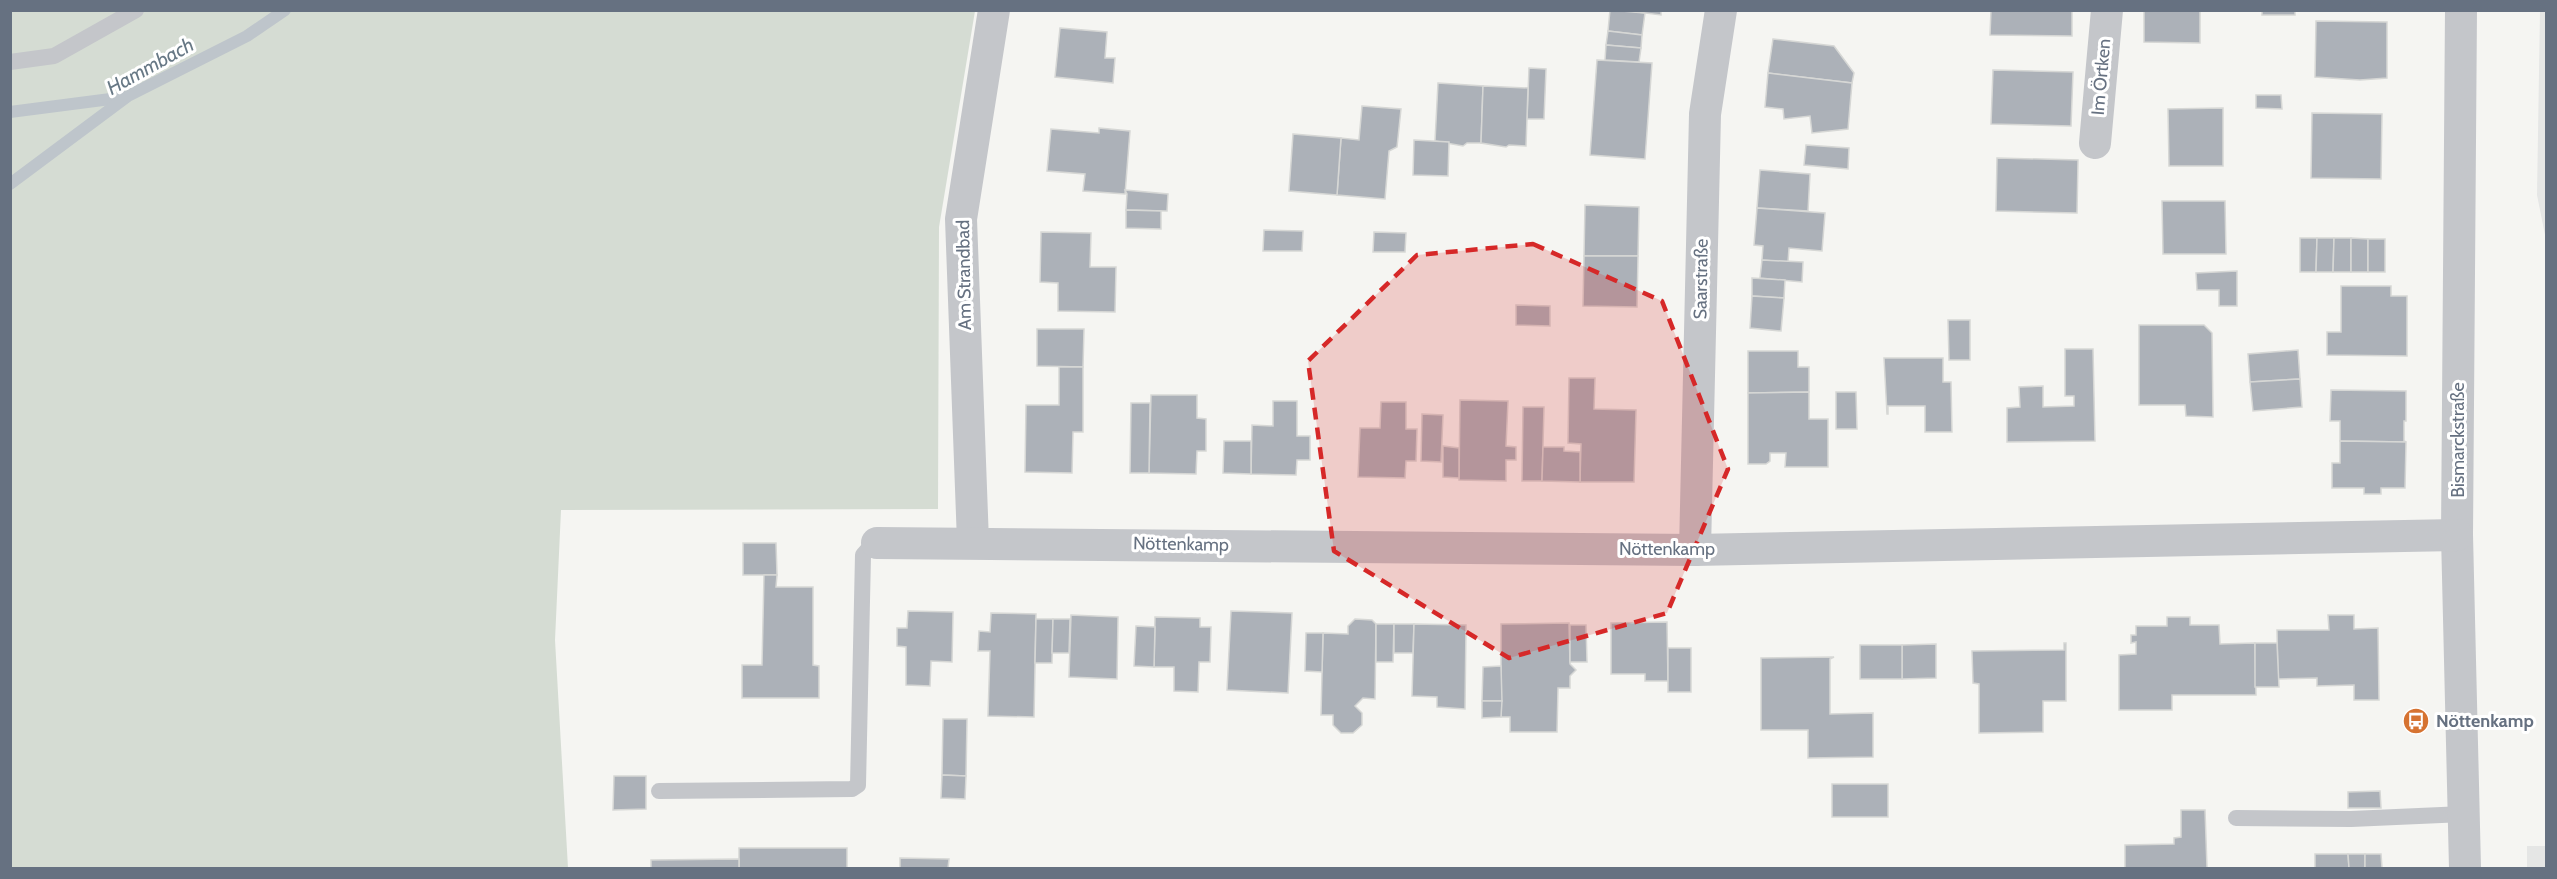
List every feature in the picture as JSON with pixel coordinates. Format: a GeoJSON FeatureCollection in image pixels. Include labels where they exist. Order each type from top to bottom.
{"type":"FeatureCollection","features":[{"type":"Feature","properties":{"kind":"street","name":"Am Strandbad"},"geometry":{"type":"LineString","coordinates":[[973,542],[961,219],[994,10]]}},
{"type":"Feature","properties":{"kind":"street","name":"Saarstraße"},"geometry":{"type":"LineString","coordinates":[[1695,550],[1705,114],[1721,10]]}},
{"type":"Feature","properties":{"kind":"street","name":"Im Örtken"},"geometry":{"type":"LineString","coordinates":[[2095,143],[2107,10]]}},
{"type":"Feature","properties":{"kind":"street","name":"Bismarckstraße"},"geometry":{"type":"LineString","coordinates":[[2461,10],[2457,535],[2465,868]]}},
{"type":"Feature","properties":{"kind":"street","name":"Nöttenkamp"},"geometry":{"type":"LineString","coordinates":[[877,543],[973,542],[1695,550],[2457,535]]}},
{"type":"Feature","properties":{"kind":"lane"},"geometry":{"type":"LineString","coordinates":[[10,62],[54,56],[136,10]]}},
{"type":"Feature","properties":{"kind":"lane"},"geometry":{"type":"LineString","coordinates":[[659,791],[852,789],[858,785],[863,555],[877,543]]}},
{"type":"Feature","properties":{"kind":"lane"},"geometry":{"type":"LineString","coordinates":[[2236,818],[2351,819],[2464,814]]}},
{"type":"Feature","properties":{"kind":"highlighted area"},"geometry":{"type":"Polygon","coordinates":[[[1533,244],[1662,301],[1728,469],[1667,613],[1509,658],[1334,551],[1308,361],[1417,255],[1533,244]]]}},
{"type":"Feature","properties":{"kind":"shaded area"},"geometry":{"type":"Polygon","coordinates":[[[2546,10],[2546,240],[2537,195],[2540,11],[2546,10]]]}},
{"type":"Feature","properties":{"kind":"shaded area"},"geometry":{"type":"Polygon","coordinates":[[[10,11],[975,11],[939,227],[938,509],[561,510],[555,640],[568,868],[11,868],[10,11]]]}},
{"type":"Feature","properties":{"kind":"shaded area"},"geometry":{"type":"Polygon","coordinates":[[[2527,846],[2546,846],[2546,868],[2527,868],[2527,846]]]}},
{"type":"Feature","properties":{"kind":"building"},"geometry":{"type":"Polygon","coordinates":[[[1610,10],[1645,13],[1642,35],[1608,31],[1610,10]]]}},
{"type":"Feature","properties":{"kind":"building"},"geometry":{"type":"Polygon","coordinates":[[[1622,10],[1661,10],[1661,15],[1622,10]]]}},
{"type":"Feature","properties":{"kind":"building"},"geometry":{"type":"Polygon","coordinates":[[[1991,10],[2072,10],[2072,36],[1990,35],[1991,10]]]}},
{"type":"Feature","properties":{"kind":"building"},"geometry":{"type":"Polygon","coordinates":[[[2144,10],[2200,10],[2200,43],[2144,42],[2144,10]]]}},
{"type":"Feature","properties":{"kind":"building"},"geometry":{"type":"Polygon","coordinates":[[[2262,10],[2295,10],[2295,15],[2262,15],[2262,10]]]}},
{"type":"Feature","properties":{"kind":"building"},"geometry":{"type":"Polygon","coordinates":[[[2316,21],[2387,22],[2387,78],[2360,80],[2315,77],[2316,21]]]}},
{"type":"Feature","properties":{"kind":"building"},"geometry":{"type":"Polygon","coordinates":[[[1060,28],[1107,32],[1105,58],[1115,58],[1113,83],[1055,77],[1060,28]]]}},
{"type":"Feature","properties":{"kind":"building"},"geometry":{"type":"Polygon","coordinates":[[[1608,31],[1642,35],[1641,48],[1606,45],[1608,31]]]}},
{"type":"Feature","properties":{"kind":"building"},"geometry":{"type":"Polygon","coordinates":[[[1773,39],[1834,46],[1854,73],[1852,83],[1768,73],[1773,39]]]}},
{"type":"Feature","properties":{"kind":"building"},"geometry":{"type":"Polygon","coordinates":[[[1606,45],[1641,48],[1639,62],[1605,60],[1606,45]]]}},
{"type":"Feature","properties":{"kind":"building"},"geometry":{"type":"Polygon","coordinates":[[[1597,60],[1652,63],[1645,159],[1590,155],[1597,60]]]}},
{"type":"Feature","properties":{"kind":"building"},"geometry":{"type":"Polygon","coordinates":[[[1529,68],[1546,69],[1544,119],[1527,119],[1529,68]]]}},
{"type":"Feature","properties":{"kind":"building"},"geometry":{"type":"Polygon","coordinates":[[[1993,70],[2073,72],[2071,126],[1991,124],[1993,70]]]}},
{"type":"Feature","properties":{"kind":"building"},"geometry":{"type":"Polygon","coordinates":[[[1768,73],[1852,83],[1848,129],[1812,133],[1810,116],[1784,119],[1783,109],[1765,107],[1768,73]]]}},
{"type":"Feature","properties":{"kind":"building"},"geometry":{"type":"Polygon","coordinates":[[[1438,83],[1483,86],[1481,143],[1467,143],[1463,146],[1435,141],[1438,83]]]}},
{"type":"Feature","properties":{"kind":"building"},"geometry":{"type":"Polygon","coordinates":[[[1483,86],[1528,88],[1526,146],[1509,145],[1506,147],[1481,143],[1483,86]]]}},
{"type":"Feature","properties":{"kind":"building"},"geometry":{"type":"Polygon","coordinates":[[[2256,95],[2281,95],[2282,109],[2256,108],[2256,95]]]}},
{"type":"Feature","properties":{"kind":"building"},"geometry":{"type":"Polygon","coordinates":[[[1362,106],[1401,109],[1397,147],[1389,151],[1385,199],[1337,195],[1341,138],[1359,140],[1362,106]]]}},
{"type":"Feature","properties":{"kind":"building"},"geometry":{"type":"Polygon","coordinates":[[[2223,108],[2223,166],[2169,166],[2168,109],[2223,108]]]}},
{"type":"Feature","properties":{"kind":"building"},"geometry":{"type":"Polygon","coordinates":[[[2312,113],[2382,114],[2381,179],[2311,178],[2312,113]]]}},
{"type":"Feature","properties":{"kind":"building"},"geometry":{"type":"Polygon","coordinates":[[[1099,128],[1130,131],[1125,194],[1083,191],[1085,174],[1047,171],[1051,129],[1099,133],[1099,128]]]}},
{"type":"Feature","properties":{"kind":"building"},"geometry":{"type":"Polygon","coordinates":[[[1293,134],[1341,138],[1337,195],[1289,191],[1293,134]]]}},
{"type":"Feature","properties":{"kind":"building"},"geometry":{"type":"Polygon","coordinates":[[[1414,140],[1449,142],[1448,176],[1413,175],[1414,140]]]}},
{"type":"Feature","properties":{"kind":"building"},"geometry":{"type":"Polygon","coordinates":[[[1806,145],[1849,148],[1848,169],[1804,165],[1806,145]]]}},
{"type":"Feature","properties":{"kind":"building"},"geometry":{"type":"Polygon","coordinates":[[[1997,158],[2078,160],[2077,213],[1996,211],[1997,158]]]}},
{"type":"Feature","properties":{"kind":"building"},"geometry":{"type":"Polygon","coordinates":[[[1760,170],[1810,174],[1808,211],[1757,208],[1760,170]]]}},
{"type":"Feature","properties":{"kind":"building"},"geometry":{"type":"Polygon","coordinates":[[[1125,190],[1168,194],[1167,211],[1126,210],[1125,190]]]}},
{"type":"Feature","properties":{"kind":"building"},"geometry":{"type":"Polygon","coordinates":[[[2162,201],[2225,201],[2226,254],[2163,254],[2162,201]]]}},
{"type":"Feature","properties":{"kind":"building"},"geometry":{"type":"Polygon","coordinates":[[[1585,205],[1639,207],[1638,256],[1584,256],[1585,205]]]}},
{"type":"Feature","properties":{"kind":"building"},"geometry":{"type":"Polygon","coordinates":[[[1757,208],[1825,213],[1822,251],[1789,248],[1788,262],[1762,260],[1763,246],[1754,245],[1757,208]]]}},
{"type":"Feature","properties":{"kind":"building"},"geometry":{"type":"Polygon","coordinates":[[[1126,210],[1161,211],[1161,229],[1126,228],[1126,210]]]}},
{"type":"Feature","properties":{"kind":"building"},"geometry":{"type":"Polygon","coordinates":[[[1264,230],[1303,231],[1302,251],[1263,251],[1264,230]]]}},
{"type":"Feature","properties":{"kind":"building"},"geometry":{"type":"Polygon","coordinates":[[[1041,232],[1091,233],[1090,267],[1116,267],[1115,312],[1058,311],[1058,283],[1040,282],[1041,232]]]}},
{"type":"Feature","properties":{"kind":"building"},"geometry":{"type":"Polygon","coordinates":[[[1374,232],[1406,233],[1405,252],[1373,252],[1374,232]]]}},
{"type":"Feature","properties":{"kind":"building"},"geometry":{"type":"Polygon","coordinates":[[[2300,238],[2317,238],[2316,272],[2300,272],[2300,238]]]}},
{"type":"Feature","properties":{"kind":"building"},"geometry":{"type":"Polygon","coordinates":[[[2317,238],[2334,238],[2333,272],[2316,272],[2317,238]]]}},
{"type":"Feature","properties":{"kind":"building"},"geometry":{"type":"Polygon","coordinates":[[[2334,238],[2351,238],[2351,272],[2333,272],[2334,238]]]}},
{"type":"Feature","properties":{"kind":"building"},"geometry":{"type":"Polygon","coordinates":[[[2351,238],[2368,239],[2368,272],[2351,272],[2351,238]]]}},
{"type":"Feature","properties":{"kind":"building"},"geometry":{"type":"Polygon","coordinates":[[[2368,239],[2385,239],[2385,272],[2368,272],[2368,239]]]}},
{"type":"Feature","properties":{"kind":"building"},"geometry":{"type":"Polygon","coordinates":[[[1584,256],[1638,256],[1637,307],[1583,306],[1584,256]]]}},
{"type":"Feature","properties":{"kind":"building"},"geometry":{"type":"Polygon","coordinates":[[[1762,260],[1803,262],[1802,282],[1760,278],[1762,260]]]}},
{"type":"Feature","properties":{"kind":"building"},"geometry":{"type":"Polygon","coordinates":[[[2237,271],[2237,306],[2219,306],[2219,290],[2197,290],[2196,273],[2237,271]]]}},
{"type":"Feature","properties":{"kind":"building"},"geometry":{"type":"Polygon","coordinates":[[[1752,278],[1785,280],[1784,298],[1752,296],[1752,278]]]}},
{"type":"Feature","properties":{"kind":"building"},"geometry":{"type":"Polygon","coordinates":[[[2341,286],[2391,286],[2391,296],[2407,296],[2407,356],[2327,355],[2327,332],[2341,332],[2341,286]]]}},
{"type":"Feature","properties":{"kind":"building"},"geometry":{"type":"Polygon","coordinates":[[[1752,296],[1784,298],[1781,331],[1750,328],[1752,296]]]}},
{"type":"Feature","properties":{"kind":"building"},"geometry":{"type":"Polygon","coordinates":[[[1516,305],[1550,306],[1550,326],[1516,325],[1516,305]]]}},
{"type":"Feature","properties":{"kind":"building"},"geometry":{"type":"Polygon","coordinates":[[[1948,320],[1970,320],[1970,360],[1949,360],[1948,320]]]}},
{"type":"Feature","properties":{"kind":"building"},"geometry":{"type":"Polygon","coordinates":[[[2139,325],[2204,325],[2212,333],[2213,417],[2186,416],[2185,405],[2139,405],[2139,325]]]}},
{"type":"Feature","properties":{"kind":"building"},"geometry":{"type":"Polygon","coordinates":[[[1037,329],[1084,329],[1083,367],[1037,366],[1037,329]]]}},
{"type":"Feature","properties":{"kind":"building"},"geometry":{"type":"Polygon","coordinates":[[[2065,349],[2093,349],[2095,441],[2007,442],[2007,408],[2020,407],[2019,387],[2043,386],[2043,407],[2074,406],[2074,396],[2065,396],[2065,349]]]}},
{"type":"Feature","properties":{"kind":"building"},"geometry":{"type":"Polygon","coordinates":[[[2298,350],[2300,379],[2250,382],[2248,354],[2298,350]]]}},
{"type":"Feature","properties":{"kind":"building"},"geometry":{"type":"Polygon","coordinates":[[[1748,351],[1798,351],[1798,367],[1809,367],[1809,392],[1748,393],[1748,351]]]}},
{"type":"Feature","properties":{"kind":"building"},"geometry":{"type":"Polygon","coordinates":[[[1884,358],[1943,358],[1943,382],[1951,382],[1952,432],[1925,432],[1925,406],[1888,406],[1887,414],[1884,358]]]}},
{"type":"Feature","properties":{"kind":"building"},"geometry":{"type":"Polygon","coordinates":[[[1059,367],[1083,367],[1083,432],[1073,432],[1072,473],[1025,472],[1026,405],[1059,405],[1059,367]]]}},
{"type":"Feature","properties":{"kind":"building"},"geometry":{"type":"Polygon","coordinates":[[[1569,378],[1595,378],[1594,409],[1636,410],[1634,482],[1580,482],[1581,444],[1568,443],[1569,378]]]}},
{"type":"Feature","properties":{"kind":"building"},"geometry":{"type":"Polygon","coordinates":[[[2300,379],[2302,407],[2253,411],[2250,382],[2300,379]]]}},
{"type":"Feature","properties":{"kind":"building"},"geometry":{"type":"Polygon","coordinates":[[[2331,390],[2406,391],[2404,441],[2406,442],[2340,441],[2340,421],[2330,421],[2331,390]]]}},
{"type":"Feature","properties":{"kind":"building"},"geometry":{"type":"Polygon","coordinates":[[[1809,392],[1809,419],[1828,419],[1828,467],[1785,467],[1786,453],[1770,453],[1770,461],[1766,464],[1748,464],[1748,393],[1809,392]]]}},
{"type":"Feature","properties":{"kind":"building"},"geometry":{"type":"Polygon","coordinates":[[[1836,392],[1856,392],[1857,429],[1836,429],[1836,392]]]}},
{"type":"Feature","properties":{"kind":"building"},"geometry":{"type":"Polygon","coordinates":[[[1151,395],[1197,395],[1197,418],[1206,419],[1206,451],[1197,451],[1196,474],[1149,473],[1151,395]]]}},
{"type":"Feature","properties":{"kind":"building"},"geometry":{"type":"Polygon","coordinates":[[[1460,400],[1508,401],[1506,446],[1516,447],[1516,460],[1506,460],[1506,481],[1459,480],[1460,400]]]}},
{"type":"Feature","properties":{"kind":"building"},"geometry":{"type":"Polygon","coordinates":[[[1273,401],[1297,401],[1297,436],[1310,436],[1310,460],[1297,460],[1296,475],[1251,474],[1252,425],[1273,426],[1273,401]]]}},
{"type":"Feature","properties":{"kind":"building"},"geometry":{"type":"Polygon","coordinates":[[[1381,402],[1406,402],[1406,429],[1417,429],[1416,461],[1406,461],[1405,478],[1358,477],[1360,428],[1380,428],[1381,402]]]}},
{"type":"Feature","properties":{"kind":"building"},"geometry":{"type":"Polygon","coordinates":[[[1131,403],[1150,403],[1149,473],[1130,473],[1131,403]]]}},
{"type":"Feature","properties":{"kind":"building"},"geometry":{"type":"Polygon","coordinates":[[[1523,407],[1544,407],[1542,481],[1522,481],[1523,407]]]}},
{"type":"Feature","properties":{"kind":"building"},"geometry":{"type":"Polygon","coordinates":[[[1422,414],[1443,415],[1441,462],[1421,461],[1422,414]]]}},
{"type":"Feature","properties":{"kind":"building"},"geometry":{"type":"Polygon","coordinates":[[[1224,441],[1251,441],[1251,474],[1223,473],[1224,441]]]}},
{"type":"Feature","properties":{"kind":"building"},"geometry":{"type":"Polygon","coordinates":[[[2340,441],[2406,442],[2405,488],[2381,488],[2381,494],[2364,494],[2364,488],[2332,488],[2332,463],[2340,463],[2340,441]]]}},
{"type":"Feature","properties":{"kind":"building"},"geometry":{"type":"Polygon","coordinates":[[[1443,446],[1459,448],[1459,478],[1443,477],[1443,446]]]}},
{"type":"Feature","properties":{"kind":"building"},"geometry":{"type":"Polygon","coordinates":[[[1543,447],[1564,447],[1564,451],[1580,452],[1580,482],[1542,481],[1543,447]]]}},
{"type":"Feature","properties":{"kind":"building"},"geometry":{"type":"Polygon","coordinates":[[[743,543],[776,543],[777,575],[743,575],[743,543]]]}},
{"type":"Feature","properties":{"kind":"building"},"geometry":{"type":"Polygon","coordinates":[[[764,575],[777,575],[776,587],[813,587],[813,665],[819,666],[819,698],[742,698],[742,665],[762,665],[764,575]]]}},
{"type":"Feature","properties":{"kind":"building"},"geometry":{"type":"Polygon","coordinates":[[[908,611],[953,612],[952,662],[931,661],[930,686],[906,685],[906,647],[897,646],[897,628],[907,628],[908,611]]]}},
{"type":"Feature","properties":{"kind":"building"},"geometry":{"type":"Polygon","coordinates":[[[1231,611],[1292,613],[1288,693],[1227,690],[1231,611]]]}},
{"type":"Feature","properties":{"kind":"building"},"geometry":{"type":"Polygon","coordinates":[[[991,613],[1036,614],[1034,717],[988,716],[990,651],[978,651],[979,631],[990,632],[991,613]]]}},
{"type":"Feature","properties":{"kind":"building"},"geometry":{"type":"Polygon","coordinates":[[[1071,615],[1118,617],[1117,679],[1069,677],[1071,615]]]}},
{"type":"Feature","properties":{"kind":"building"},"geometry":{"type":"Polygon","coordinates":[[[2328,615],[2354,615],[2354,629],[2378,628],[2379,700],[2354,700],[2354,685],[2317,686],[2317,678],[2278,679],[2277,630],[2329,630],[2328,615]]]}},
{"type":"Feature","properties":{"kind":"building"},"geometry":{"type":"Polygon","coordinates":[[[1155,617],[1200,618],[1200,627],[1211,627],[1210,662],[1199,662],[1198,692],[1174,691],[1174,667],[1154,667],[1155,617]]]}},
{"type":"Feature","properties":{"kind":"building"},"geometry":{"type":"Polygon","coordinates":[[[2167,617],[2190,617],[2190,625],[2219,625],[2220,644],[2255,643],[2256,695],[2172,695],[2172,710],[2119,710],[2119,655],[2136,654],[2136,642],[2131,643],[2131,635],[2136,635],[2136,626],[2167,626],[2167,617]]]}},
{"type":"Feature","properties":{"kind":"building"},"geometry":{"type":"Polygon","coordinates":[[[1036,619],[1053,619],[1052,663],[1035,663],[1036,619]]]}},
{"type":"Feature","properties":{"kind":"building"},"geometry":{"type":"Polygon","coordinates":[[[1053,619],[1070,619],[1069,653],[1052,653],[1053,619]]]}},
{"type":"Feature","properties":{"kind":"building"},"geometry":{"type":"Polygon","coordinates":[[[1355,619],[1372,620],[1376,624],[1375,699],[1363,698],[1355,706],[1362,713],[1362,725],[1353,733],[1341,733],[1333,725],[1333,715],[1321,715],[1323,633],[1348,634],[1348,626],[1355,619]]]}},
{"type":"Feature","properties":{"kind":"building"},"geometry":{"type":"Polygon","coordinates":[[[1667,622],[1668,681],[1645,681],[1645,674],[1611,674],[1611,623],[1667,622]]]}},
{"type":"Feature","properties":{"kind":"building"},"geometry":{"type":"Polygon","coordinates":[[[1569,623],[1570,664],[1576,670],[1570,676],[1570,688],[1558,688],[1557,732],[1510,732],[1510,717],[1501,717],[1501,624],[1569,623]]]}},
{"type":"Feature","properties":{"kind":"building"},"geometry":{"type":"Polygon","coordinates":[[[1376,624],[1394,624],[1393,662],[1376,662],[1376,624]]]}},
{"type":"Feature","properties":{"kind":"building"},"geometry":{"type":"Polygon","coordinates":[[[1394,624],[1414,624],[1413,653],[1394,653],[1394,624]]]}},
{"type":"Feature","properties":{"kind":"building"},"geometry":{"type":"Polygon","coordinates":[[[1414,624],[1466,625],[1465,709],[1437,707],[1437,697],[1412,696],[1414,624]]]}},
{"type":"Feature","properties":{"kind":"building"},"geometry":{"type":"Polygon","coordinates":[[[1570,625],[1586,625],[1587,662],[1570,662],[1570,625]]]}},
{"type":"Feature","properties":{"kind":"building"},"geometry":{"type":"Polygon","coordinates":[[[1136,626],[1155,627],[1154,667],[1134,666],[1136,626]]]}},
{"type":"Feature","properties":{"kind":"building"},"geometry":{"type":"Polygon","coordinates":[[[1306,633],[1323,633],[1322,672],[1305,671],[1306,633]]]}},
{"type":"Feature","properties":{"kind":"building"},"geometry":{"type":"Polygon","coordinates":[[[2064,643],[2066,643],[2066,701],[2043,701],[2043,732],[1979,733],[1979,684],[1973,683],[1972,651],[2064,650],[2064,643]]]}},
{"type":"Feature","properties":{"kind":"building"},"geometry":{"type":"Polygon","coordinates":[[[2255,643],[2277,643],[2279,687],[2255,687],[2255,643]]]}},
{"type":"Feature","properties":{"kind":"building"},"geometry":{"type":"Polygon","coordinates":[[[1936,644],[1936,678],[1902,679],[1902,645],[1936,644]]]}},
{"type":"Feature","properties":{"kind":"building"},"geometry":{"type":"Polygon","coordinates":[[[1860,645],[1902,645],[1902,679],[1860,679],[1860,645]]]}},
{"type":"Feature","properties":{"kind":"building"},"geometry":{"type":"Polygon","coordinates":[[[1668,648],[1691,648],[1691,692],[1668,692],[1668,648]]]}},
{"type":"Feature","properties":{"kind":"building"},"geometry":{"type":"Polygon","coordinates":[[[1834,657],[1830,659],[1830,714],[1873,713],[1873,757],[1808,758],[1808,730],[1761,730],[1761,658],[1834,657]]]}},
{"type":"Feature","properties":{"kind":"building"},"geometry":{"type":"Polygon","coordinates":[[[1501,666],[1502,701],[1482,701],[1483,667],[1501,666]]]}},
{"type":"Feature","properties":{"kind":"building"},"geometry":{"type":"Polygon","coordinates":[[[1482,701],[1502,701],[1501,717],[1482,718],[1482,701]]]}},
{"type":"Feature","properties":{"kind":"building"},"geometry":{"type":"Polygon","coordinates":[[[943,719],[967,719],[966,776],[942,775],[943,719]]]}},
{"type":"Feature","properties":{"kind":"building"},"geometry":{"type":"Polygon","coordinates":[[[942,775],[966,776],[965,799],[941,798],[942,775]]]}},
{"type":"Feature","properties":{"kind":"building"},"geometry":{"type":"Polygon","coordinates":[[[614,776],[646,776],[646,809],[613,810],[614,776]]]}},
{"type":"Feature","properties":{"kind":"building"},"geometry":{"type":"Polygon","coordinates":[[[1832,784],[1888,784],[1888,817],[1832,817],[1832,784]]]}},
{"type":"Feature","properties":{"kind":"building"},"geometry":{"type":"Polygon","coordinates":[[[2380,791],[2381,808],[2348,808],[2348,792],[2380,791]]]}},
{"type":"Feature","properties":{"kind":"building"},"geometry":{"type":"Polygon","coordinates":[[[2181,810],[2205,810],[2207,868],[2125,868],[2125,845],[2174,844],[2174,838],[2181,837],[2181,810]]]}},
{"type":"Feature","properties":{"kind":"building"},"geometry":{"type":"Polygon","coordinates":[[[739,848],[847,848],[847,868],[739,868],[739,848]]]}},
{"type":"Feature","properties":{"kind":"building"},"geometry":{"type":"Polygon","coordinates":[[[2315,854],[2348,854],[2349,868],[2315,868],[2315,854]]]}},
{"type":"Feature","properties":{"kind":"building"},"geometry":{"type":"Polygon","coordinates":[[[2348,854],[2365,854],[2365,868],[2349,868],[2348,854]]]}},
{"type":"Feature","properties":{"kind":"building"},"geometry":{"type":"Polygon","coordinates":[[[2365,854],[2381,854],[2382,868],[2365,868],[2365,854]]]}},
{"type":"Feature","properties":{"kind":"building"},"geometry":{"type":"Polygon","coordinates":[[[900,858],[949,859],[948,868],[900,868],[900,858]]]}},
{"type":"Feature","properties":{"kind":"building"},"geometry":{"type":"Polygon","coordinates":[[[739,859],[739,868],[651,868],[651,860],[739,859]]]}},
{"type":"Feature","properties":{"kind":"waterway","name":"Hammbach"},"geometry":{"type":"LineString","coordinates":[[10,184],[128,96],[247,36],[285,10]]}},
{"type":"Feature","properties":{"kind":"waterway"},"geometry":{"type":"LineString","coordinates":[[10,112],[126,97]]}},
{"type":"Feature","properties":{"kind":"place","name":"Nöttenkamp"},"geometry":{"type":"Point","coordinates":[2416,721]}}]}
